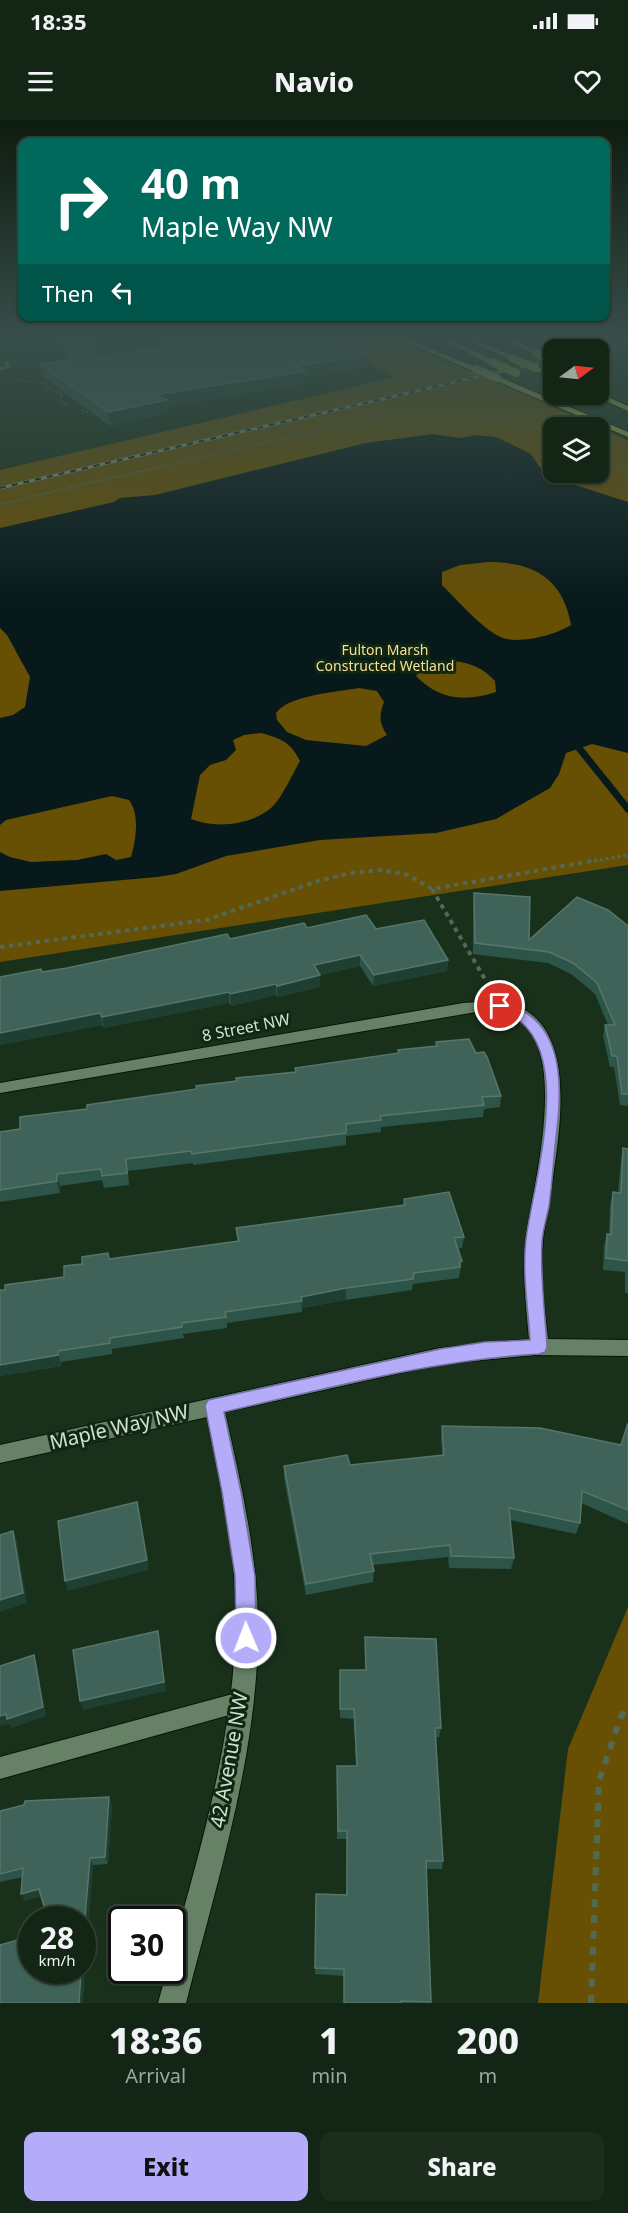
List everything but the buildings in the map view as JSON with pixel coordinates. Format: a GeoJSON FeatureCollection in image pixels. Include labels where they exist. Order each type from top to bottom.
{"type":"FeatureCollection","features":[{"type":"Feature","properties":{"kind":"highway"},"geometry":{"type":"LineString","coordinates":[[612,428],[628,435]]}},
{"type":"Feature","properties":{"kind":"street","name":"8 Street NW"},"geometry":{"type":"LineString","coordinates":[[0,1088],[463,1008],[500,1006],[514,1009],[531,1021],[542,1037],[551,1061],[553,1106],[541,1206],[534,1240],[539,1347]]}},
{"type":"Feature","properties":{"kind":"street","name":"Maple Way NW"},"geometry":{"type":"LineString","coordinates":[[0,1454],[440,1356],[485,1349],[628,1348]]}},
{"type":"Feature","properties":{"kind":"street","name":"42 Avenue NW"},"geometry":{"type":"LineString","coordinates":[[171,2003],[228,1788],[246,1638],[245,1576],[232,1492],[214,1406]]}},
{"type":"Feature","properties":{"kind":"lane"},"geometry":{"type":"LineString","coordinates":[[0,1768],[240,1702]]}},
{"type":"Feature","properties":{"kind":"path"},"geometry":{"type":"LineString","coordinates":[[0,504],[328,428]]}},
{"type":"Feature","properties":{"kind":"path"},"geometry":{"type":"LineString","coordinates":[[609,462],[628,471]]}},
{"type":"Feature","properties":{"kind":"path"},"geometry":{"type":"LineString","coordinates":[[432,889],[628,855]]}},
{"type":"Feature","properties":{"kind":"path"},"geometry":{"type":"LineString","coordinates":[[0,947],[206,920],[236,912],[313,882],[343,875],[393,872],[412,875],[432,889],[486,981]]}},
{"type":"Feature","properties":{"kind":"path"},"geometry":{"type":"LineString","coordinates":[[591,2003],[599,1781],[620,1719],[628,1704]]}},
{"type":"Feature","properties":{"kind":"green space","name":"Fulton Marsh Constructed Wetland"},"geometry":{"type":"Polygon","coordinates":[[[179,428],[543,428],[543,483],[609,483],[609,432],[628,441],[628,865],[0,962],[0,470],[179,428]]]}},
{"type":"Feature","properties":{"kind":"green space"},"geometry":{"type":"Polygon","coordinates":[[[628,1607],[628,2003],[538,2003],[568,1749],[628,1607]]]}},
{"type":"Feature","properties":{"kind":"shaded area","name":"Fulton Marsh Constructed Wetland"},"geometry":{"type":"Polygon","coordinates":[[[433,434],[459,438],[476,435],[496,437],[531,454],[543,472],[543,483],[570,483],[628,502],[628,753],[592,744],[566,753],[559,774],[550,788],[496,819],[436,833],[320,840],[226,856],[176,874],[0,891],[0,852],[31,862],[77,860],[106,854],[116,860],[131,857],[136,820],[129,800],[112,796],[6,820],[0,825],[0,718],[13,715],[25,707],[30,677],[7,635],[0,628],[0,528],[114,502],[120,498],[155,495],[366,443],[433,434]],[[488,562],[460,565],[442,572],[442,585],[488,629],[503,638],[519,640],[547,635],[571,625],[561,595],[543,576],[519,565],[488,562]],[[455,661],[422,666],[416,676],[434,690],[453,697],[474,697],[496,692],[495,681],[486,673],[472,665],[455,661]],[[359,688],[314,695],[291,702],[276,713],[277,720],[287,732],[306,740],[366,746],[387,735],[381,719],[384,702],[377,691],[359,688]],[[261,733],[244,735],[233,740],[236,750],[226,760],[210,765],[200,775],[191,819],[211,824],[232,824],[263,814],[275,804],[300,761],[289,745],[261,733]]]}},
{"type":"Feature","properties":{"kind":"waterway"},"geometry":{"type":"LineString","coordinates":[[579,748],[628,809]]}},
{"type":"Feature","properties":{"kind":"railway"},"geometry":{"type":"LineString","coordinates":[[0,488],[258,428]]}},
{"type":"Feature","properties":{"kind":"route"},"geometry":{"type":"LineString","coordinates":[[246,1638],[245,1576],[232,1492],[214,1406],[440,1356],[485,1349],[539,1347],[534,1240],[541,1206],[553,1106],[551,1061],[542,1037],[531,1021],[514,1009],[500,1006]]}}]}
